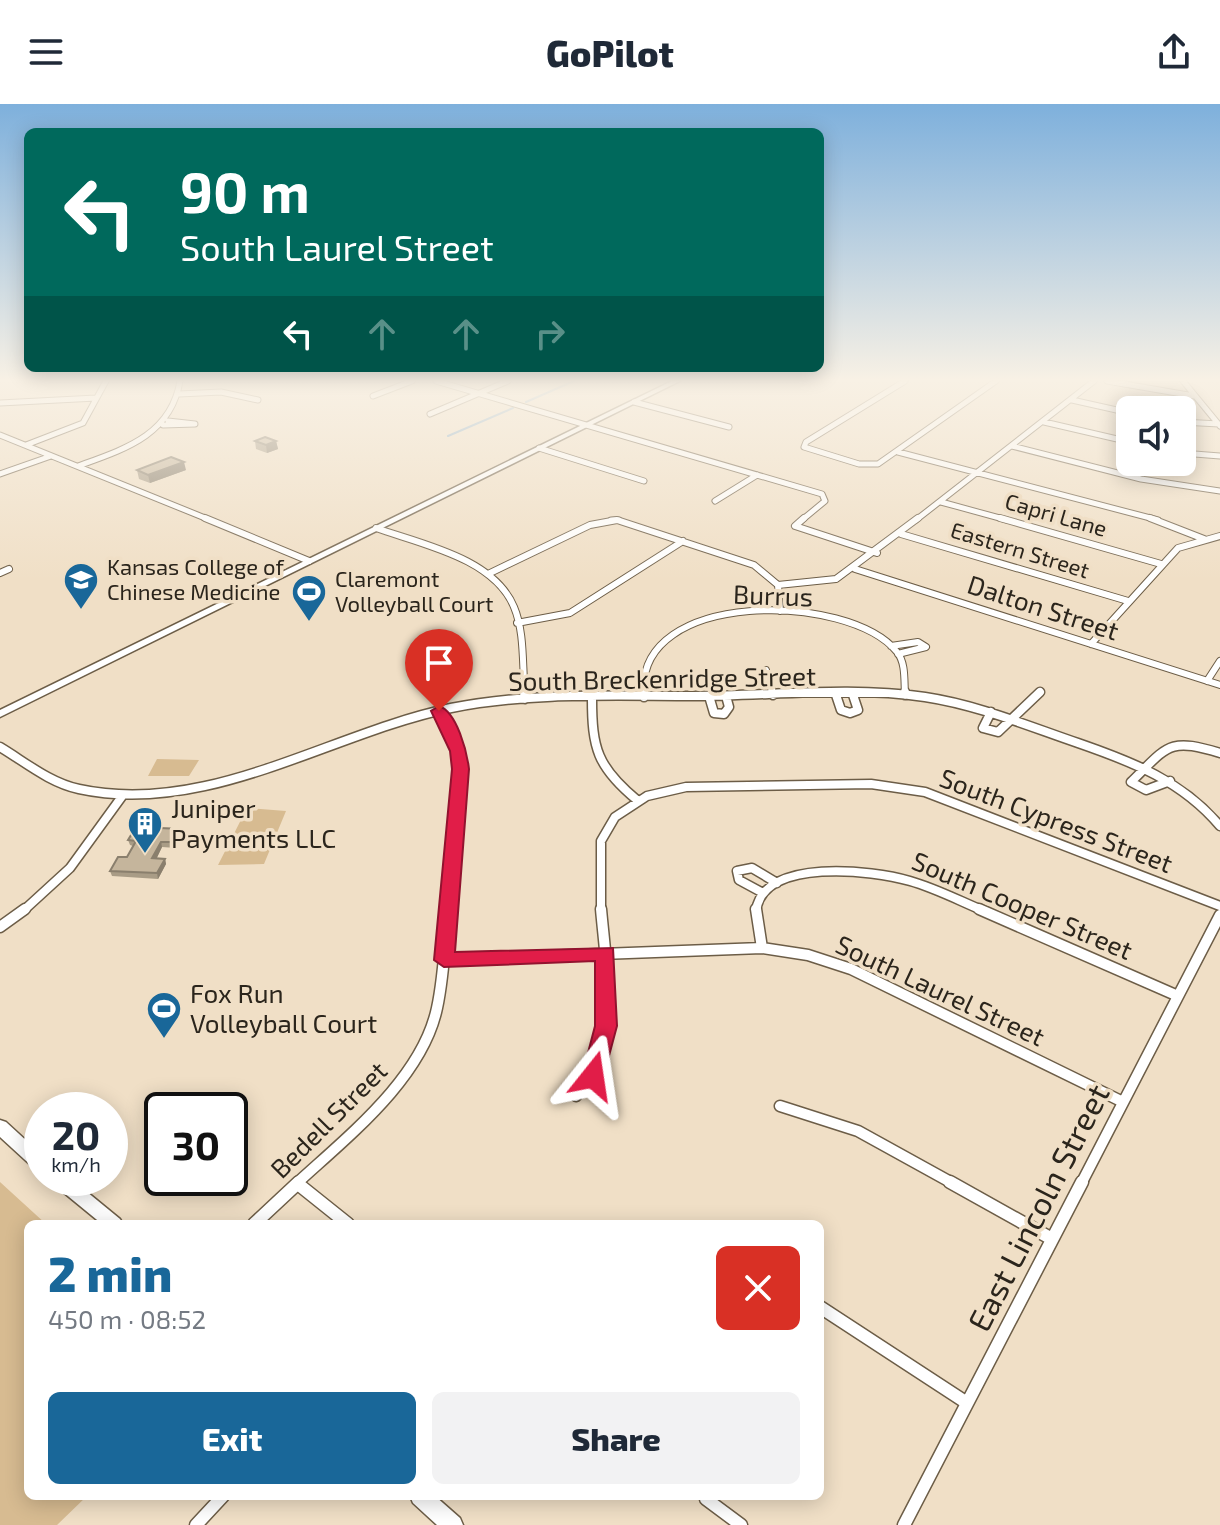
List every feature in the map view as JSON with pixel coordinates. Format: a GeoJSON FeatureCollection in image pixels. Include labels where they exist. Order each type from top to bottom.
{"type":"FeatureCollection","features":[{"type":"Feature","properties":{"kind":"main road"},"geometry":{"type":"LineString","coordinates":[[0,714],[539,448]]}},
{"type":"Feature","properties":{"kind":"main road"},"geometry":{"type":"LineString","coordinates":[[0,1127],[24,1149]]}},
{"type":"Feature","properties":{"kind":"main road"},"geometry":{"type":"LineString","coordinates":[[80,1196],[109,1220]]}},
{"type":"Feature","properties":{"kind":"main road"},"geometry":{"type":"LineString","coordinates":[[425,1500],[453,1525]]}},
{"type":"Feature","properties":{"kind":"street"},"geometry":{"type":"LineString","coordinates":[[31,447],[309,561]]}},
{"type":"Feature","properties":{"kind":"street"},"geometry":{"type":"LineString","coordinates":[[77,466],[124,447]]}},
{"type":"Feature","properties":{"kind":"street"},"geometry":{"type":"LineString","coordinates":[[660,447],[814,491],[826,499],[795,526],[877,553]]}},
{"type":"Feature","properties":{"kind":"street"},"geometry":{"type":"LineString","coordinates":[[805,447],[870,465],[904,447]]}},
{"type":"Feature","properties":{"kind":"street"},"geometry":{"type":"LineString","coordinates":[[488,574],[523,561],[595,521],[606,519],[754,565],[778,585],[836,579],[877,553],[1010,447]]}},
{"type":"Feature","properties":{"kind":"street"},"geometry":{"type":"LineString","coordinates":[[1017,447],[1141,479],[1220,491]]}},
{"type":"Feature","properties":{"kind":"street"},"geometry":{"type":"LineString","coordinates":[[539,448],[644,481]]}},
{"type":"Feature","properties":{"kind":"street"},"geometry":{"type":"LineString","coordinates":[[898,452],[1171,524],[1204,539]]}},
{"type":"Feature","properties":{"kind":"street"},"geometry":{"type":"LineString","coordinates":[[1196,454],[1220,456]]}},
{"type":"Feature","properties":{"kind":"street"},"geometry":{"type":"LineString","coordinates":[[0,474],[51,456]]}},
{"type":"Feature","properties":{"kind":"street"},"geometry":{"type":"LineString","coordinates":[[715,501],[757,475]]}},
{"type":"Feature","properties":{"kind":"street","name":"Capri Lane"},"geometry":{"type":"LineString","coordinates":[[941,502],[1161,564]]}},
{"type":"Feature","properties":{"kind":"street"},"geometry":{"type":"LineString","coordinates":[[376,528],[488,574],[511,600],[517,623],[525,699]]}},
{"type":"Feature","properties":{"kind":"street","name":"Eastern Street"},"geometry":{"type":"LineString","coordinates":[[901,534],[1128,601]]}},
{"type":"Feature","properties":{"kind":"street"},"geometry":{"type":"LineString","coordinates":[[1091,644],[1178,548],[1220,536]]}},
{"type":"Feature","properties":{"kind":"street"},"geometry":{"type":"LineString","coordinates":[[517,623],[570,613],[683,541]]}},
{"type":"Feature","properties":{"kind":"street"},"geometry":{"type":"LineString","coordinates":[[0,573],[9,569]]}},
{"type":"Feature","properties":{"kind":"street","name":"Dalton Street"},"geometry":{"type":"LineString","coordinates":[[855,569],[1220,685]]}},
{"type":"Feature","properties":{"kind":"street"},"geometry":{"type":"LineString","coordinates":[[778,585],[780,611]]}},
{"type":"Feature","properties":{"kind":"street","name":"Burrus"},"geometry":{"type":"LineString","coordinates":[[644,697],[645,663],[653,652],[686,627],[703,618],[726,612],[780,611],[841,622],[876,635],[898,654]]}},
{"type":"Feature","properties":{"kind":"street"},"geometry":{"type":"LineString","coordinates":[[891,646],[918,642],[926,647],[898,654],[905,695]]}},
{"type":"Feature","properties":{"kind":"street"},"geometry":{"type":"LineString","coordinates":[[1207,681],[1220,661]]}},
{"type":"Feature","properties":{"kind":"street"},"geometry":{"type":"LineString","coordinates":[[766,670],[773,695]]}},
{"type":"Feature","properties":{"kind":"street"},"geometry":{"type":"LineString","coordinates":[[991,712],[983,726],[990,732],[1000,731],[1040,692]]}},
{"type":"Feature","properties":{"kind":"street"},"geometry":{"type":"LineString","coordinates":[[836,695],[841,710],[850,713],[858,710],[853,695]]}},
{"type":"Feature","properties":{"kind":"street","name":"South Breckenridge Street"},"geometry":{"type":"LineString","coordinates":[[0,747],[75,788],[123,795],[163,794],[214,783],[389,724],[439,711],[525,699],[905,695],[991,712],[1143,768],[1170,781],[1196,800],[1220,826]]}},
{"type":"Feature","properties":{"kind":"street"},"geometry":{"type":"LineString","coordinates":[[709,696],[714,713],[724,714],[729,707],[726,696]]}},
{"type":"Feature","properties":{"kind":"street"},"geometry":{"type":"LineString","coordinates":[[576,1096],[589,1084],[602,1044],[607,1010],[601,841],[617,815],[637,800],[614,782],[598,761],[593,748],[592,698]]}},
{"type":"Feature","properties":{"kind":"street","name":"Bedell Street"},"geometry":{"type":"LineString","coordinates":[[258,1220],[371,1116],[406,1074],[425,1043],[437,1010],[461,769],[459,751],[439,711]]}},
{"type":"Feature","properties":{"kind":"street"},"geometry":{"type":"LineString","coordinates":[[1170,781],[1146,790],[1136,788],[1131,780],[1161,750],[1172,744],[1195,745],[1220,753]]}},
{"type":"Feature","properties":{"kind":"street","name":"South Cypress Street"},"geometry":{"type":"LineString","coordinates":[[637,800],[686,787],[871,784],[912,789],[960,803],[1220,906]]}},
{"type":"Feature","properties":{"kind":"street"},"geometry":{"type":"LineString","coordinates":[[0,927],[60,884],[85,853],[123,795]]}},
{"type":"Feature","properties":{"kind":"street"},"geometry":{"type":"LineString","coordinates":[[762,948],[756,912],[763,893],[739,880],[737,871],[752,868],[777,883]]}},
{"type":"Feature","properties":{"kind":"street","name":"South Cooper Street"},"geometry":{"type":"LineString","coordinates":[[763,893],[777,883],[799,875],[872,873],[904,878],[1178,996]]}},
{"type":"Feature","properties":{"kind":"street","name":"East Lincoln Street"},"geometry":{"type":"LineString","coordinates":[[904,1525],[1220,915]]}},
{"type":"Feature","properties":{"kind":"street","name":"South Laurel Street"},"geometry":{"type":"LineString","coordinates":[[444,960],[762,948],[808,955],[847,968],[1123,1102]]}},
{"type":"Feature","properties":{"kind":"street"},"geometry":{"type":"LineString","coordinates":[[780,1106],[858,1131],[1052,1239]]}},
{"type":"Feature","properties":{"kind":"street"},"geometry":{"type":"LineString","coordinates":[[298,1184],[343,1220]]}},
{"type":"Feature","properties":{"kind":"street"},"geometry":{"type":"LineString","coordinates":[[824,1310],[967,1403]]}},
{"type":"Feature","properties":{"kind":"street"},"geometry":{"type":"LineString","coordinates":[[196,1525],[219,1500]]}},
{"type":"Feature","properties":{"kind":"street"},"geometry":{"type":"LineString","coordinates":[[707,1500],[741,1525]]}},
{"type":"Feature","properties":{"kind":"shaded area"},"geometry":{"type":"Polygon","coordinates":[[[157,759],[199,760],[189,776],[148,776],[157,759]]]}},
{"type":"Feature","properties":{"kind":"shaded area"},"geometry":{"type":"Polygon","coordinates":[[[247,808],[286,811],[264,864],[218,865],[247,808]]]}},
{"type":"Feature","properties":{"kind":"shaded area"},"geometry":{"type":"Polygon","coordinates":[[[0,1182],[42,1220],[24,1220],[24,1500],[83,1500],[57,1525],[0,1525],[0,1182]]]}},
{"type":"Feature","properties":{"kind":"building"},"geometry":{"type":"Polygon","coordinates":[[[171,457],[184,462],[148,475],[137,470],[171,457]]]}},
{"type":"Feature","properties":{"kind":"building","name":"Juniper Payments LLC"},"geometry":{"type":"Polygon","coordinates":[[[136,827],[182,829],[174,842],[161,842],[152,858],[165,859],[157,873],[110,871],[118,857],[127,857],[136,841],[128,840],[136,827]]]}},
{"type":"Feature","properties":{"kind":"place","name":"Kansas College of Chinese Medicine"},"geometry":{"type":"Point","coordinates":[81,611]}},
{"type":"Feature","properties":{"kind":"place","name":"Claremont Volleyball Court"},"geometry":{"type":"Point","coordinates":[309,623]}},
{"type":"Feature","properties":{"kind":"place","name":"Juniper Payments LLC"},"geometry":{"type":"Point","coordinates":[145,855]}},
{"type":"Feature","properties":{"kind":"place","name":"Fox Run Volleyball Court"},"geometry":{"type":"Point","coordinates":[164,1040]}},
{"type":"Feature","properties":{"kind":"route"},"geometry":{"type":"LineString","coordinates":[[439,711],[459,751],[461,769],[444,960],[605,953],[606,1026],[593,1076]]}}]}
